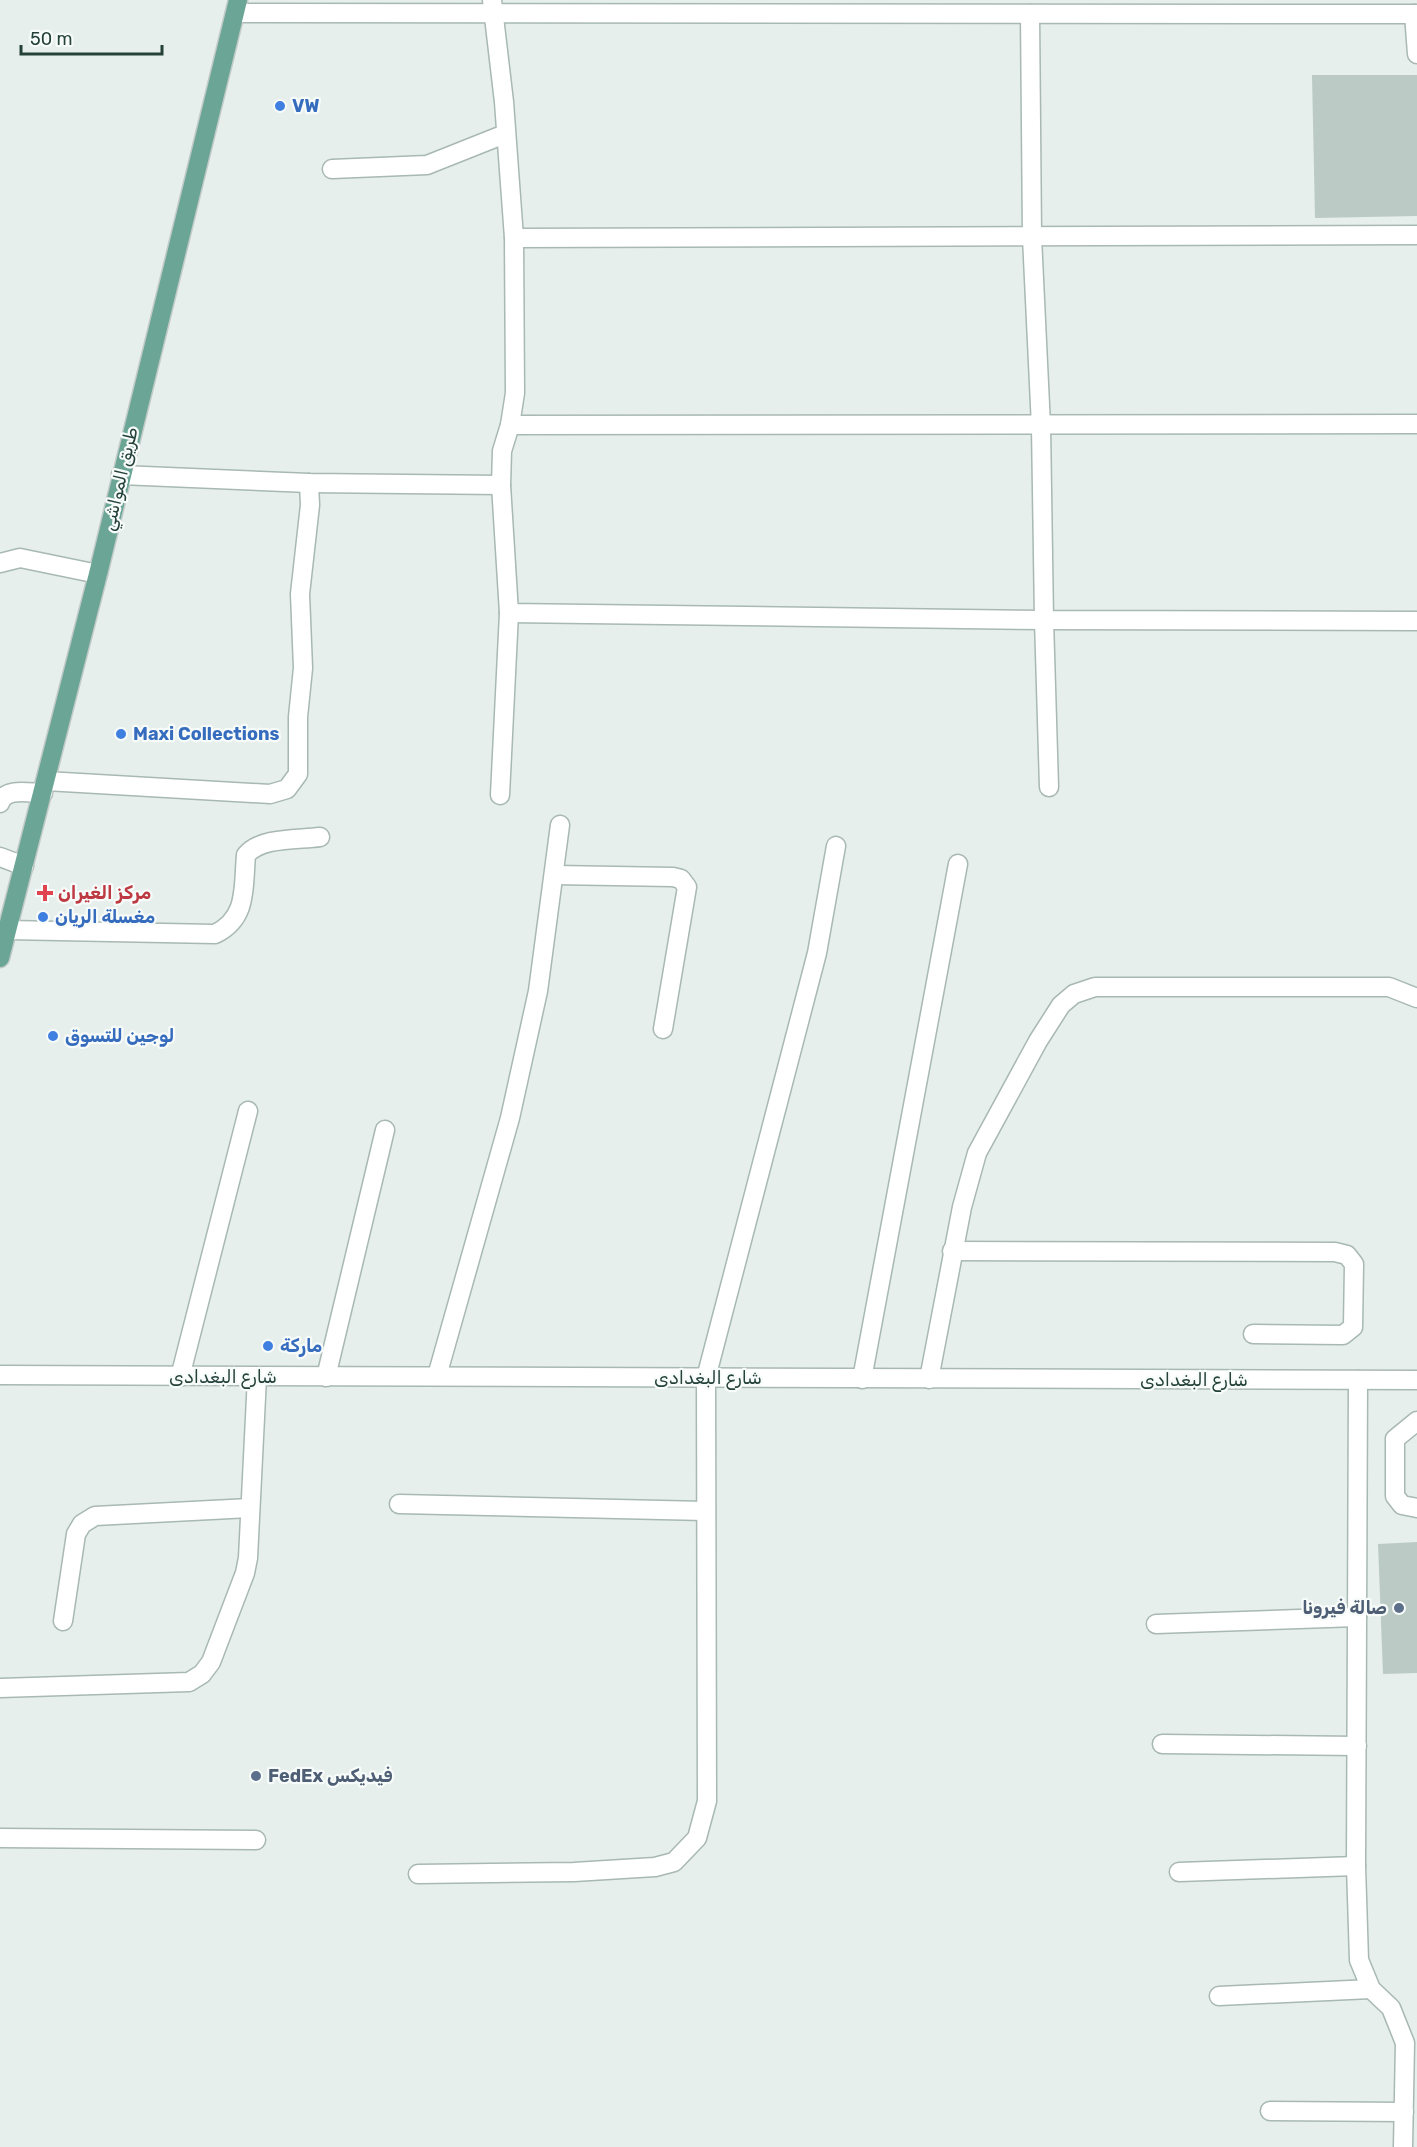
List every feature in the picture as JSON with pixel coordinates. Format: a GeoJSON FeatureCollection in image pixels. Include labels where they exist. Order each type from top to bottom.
{"type":"FeatureCollection","features":[{"type":"Feature","properties":{"kind":"main road","name":"طريق المواشي"},"geometry":{"type":"LineString","coordinates":[[0,958],[98,574],[236,7]]}},
{"type":"Feature","properties":{"kind":"street"},"geometry":{"type":"LineString","coordinates":[[236,7],[1030,14],[1274,8],[1416,14],[1417,54]]}},
{"type":"Feature","properties":{"kind":"street"},"geometry":{"type":"LineString","coordinates":[[492,8],[514,238],[515,393],[510,425],[502,450],[501,485],[509,613],[500,795]]}},
{"type":"Feature","properties":{"kind":"street"},"geometry":{"type":"LineString","coordinates":[[1030,14],[1032,237],[1041,426],[1048,788]]}},
{"type":"Feature","properties":{"kind":"street"},"geometry":{"type":"LineString","coordinates":[[332,168],[427,165],[505,134]]}},
{"type":"Feature","properties":{"kind":"street"},"geometry":{"type":"LineString","coordinates":[[514,238],[1417,235]]}},
{"type":"Feature","properties":{"kind":"street"},"geometry":{"type":"LineString","coordinates":[[510,425],[1417,424]]}},
{"type":"Feature","properties":{"kind":"street"},"geometry":{"type":"LineString","coordinates":[[121,476],[309,483],[501,485]]}},
{"type":"Feature","properties":{"kind":"street"},"geometry":{"type":"LineString","coordinates":[[0,803],[5,795],[10,793],[45,787],[270,794],[288,789],[298,774],[298,717],[303,668],[300,594],[310,505],[309,483]]}},
{"type":"Feature","properties":{"kind":"street"},"geometry":{"type":"LineString","coordinates":[[0,563],[20,558],[98,574]]}},
{"type":"Feature","properties":{"kind":"street"},"geometry":{"type":"LineString","coordinates":[[509,613],[1044,620],[1417,621]]}},
{"type":"Feature","properties":{"kind":"street"},"geometry":{"type":"LineString","coordinates":[[437,1376],[510,1118],[538,991],[560,825]]}},
{"type":"Feature","properties":{"kind":"street"},"geometry":{"type":"LineString","coordinates":[[8,930],[215,934],[230,927],[240,912],[246,855],[252,848],[263,844],[320,837]]}},
{"type":"Feature","properties":{"kind":"street"},"geometry":{"type":"LineString","coordinates":[[418,1874],[574,1872],[655,1867],[674,1862],[697,1838],[707,1801],[706,1378],[817,953],[836,846]]}},
{"type":"Feature","properties":{"kind":"street"},"geometry":{"type":"LineString","coordinates":[[0,857],[24,866]]}},
{"type":"Feature","properties":{"kind":"street"},"geometry":{"type":"LineString","coordinates":[[862,1379],[958,864]]}},
{"type":"Feature","properties":{"kind":"street"},"geometry":{"type":"LineString","coordinates":[[555,875],[673,877],[681,879],[687,887],[663,1029]]}},
{"type":"Feature","properties":{"kind":"street"},"geometry":{"type":"LineString","coordinates":[[929,1379],[952,1251],[977,1153],[1038,1041],[1061,1005],[1074,994],[1095,987],[1389,987],[1417,998]]}},
{"type":"Feature","properties":{"kind":"street"},"geometry":{"type":"LineString","coordinates":[[180,1377],[248,1111]]}},
{"type":"Feature","properties":{"kind":"street"},"geometry":{"type":"LineString","coordinates":[[326,1377],[385,1130]]}},
{"type":"Feature","properties":{"kind":"street"},"geometry":{"type":"LineString","coordinates":[[952,1251],[1323,1252],[1347,1255],[1354,1264],[1353,1328],[1343,1335],[1253,1334]]}},
{"type":"Feature","properties":{"kind":"street","name":"شارع البغدادى"},"geometry":{"type":"LineString","coordinates":[[0,1375],[1417,1380]]}},
{"type":"Feature","properties":{"kind":"street"},"geometry":{"type":"LineString","coordinates":[[0,1688],[180,1683],[189,1682],[202,1674],[211,1662],[245,1573],[257,1377]]}},
{"type":"Feature","properties":{"kind":"street"},"geometry":{"type":"LineString","coordinates":[[1358,1380],[1356,1866],[1359,1960],[1371,1989],[1391,2008],[1405,2043],[1403,2147]]}},
{"type":"Feature","properties":{"kind":"street"},"geometry":{"type":"LineString","coordinates":[[1417,1421],[1395,1439],[1395,1496],[1402,1505],[1417,1508]]}},
{"type":"Feature","properties":{"kind":"street"},"geometry":{"type":"LineString","coordinates":[[399,1504],[705,1511]]}},
{"type":"Feature","properties":{"kind":"street"},"geometry":{"type":"LineString","coordinates":[[63,1621],[76,1534],[82,1524],[95,1516],[250,1508]]}},
{"type":"Feature","properties":{"kind":"street"},"geometry":{"type":"LineString","coordinates":[[1156,1624],[1357,1617]]}},
{"type":"Feature","properties":{"kind":"street"},"geometry":{"type":"LineString","coordinates":[[1161,1744],[1357,1746]]}},
{"type":"Feature","properties":{"kind":"street"},"geometry":{"type":"LineString","coordinates":[[0,1838],[256,1840]]}},
{"type":"Feature","properties":{"kind":"street"},"geometry":{"type":"LineString","coordinates":[[1179,1872],[1356,1866]]}},
{"type":"Feature","properties":{"kind":"street"},"geometry":{"type":"LineString","coordinates":[[1220,1996],[1371,1989]]}},
{"type":"Feature","properties":{"kind":"street"},"geometry":{"type":"LineString","coordinates":[[1270,2111],[1404,2112]]}},
{"type":"Feature","properties":{"kind":"building"},"geometry":{"type":"Polygon","coordinates":[[[1312,75],[1417,75],[1417,216],[1315,218],[1312,75]]]}},
{"type":"Feature","properties":{"kind":"building","name":"صالة فيرونا"},"geometry":{"type":"Polygon","coordinates":[[[1417,1542],[1417,1673],[1383,1674],[1378,1544],[1417,1542]]]}},
{"type":"Feature","properties":{"kind":"place","name":"VW"},"geometry":{"type":"Point","coordinates":[280,106]}},
{"type":"Feature","properties":{"kind":"place","name":"Maxi Collections"},"geometry":{"type":"Point","coordinates":[121,734]}},
{"type":"Feature","properties":{"kind":"place","name":"مركز الغيران"},"geometry":{"type":"Point","coordinates":[45,893]}},
{"type":"Feature","properties":{"kind":"place","name":"مغسلة الريان"},"geometry":{"type":"Point","coordinates":[43,917]}},
{"type":"Feature","properties":{"kind":"place","name":"لوجين للتسوق"},"geometry":{"type":"Point","coordinates":[53,1036]}},
{"type":"Feature","properties":{"kind":"place","name":"ماركة"},"geometry":{"type":"Point","coordinates":[268,1346]}},
{"type":"Feature","properties":{"kind":"place","name":"صالة فيرونا"},"geometry":{"type":"Point","coordinates":[1399,1608]}},
{"type":"Feature","properties":{"kind":"place","name":"FedEx فيديكس"},"geometry":{"type":"Point","coordinates":[256,1776]}}]}
